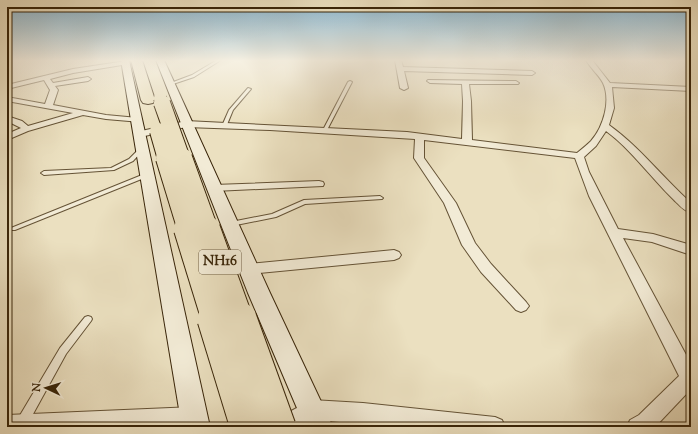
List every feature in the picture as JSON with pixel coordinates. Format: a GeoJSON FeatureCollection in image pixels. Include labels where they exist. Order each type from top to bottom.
{"type":"FeatureCollection","features":[{"type":"Feature","properties":{"kind":"highway","name":"NH16"},"geometry":{"type":"LineString","coordinates":[[148,80],[150,114],[247,427]]}},
{"type":"Feature","properties":{"kind":"highway","name":"NH16"},"geometry":{"type":"LineString","coordinates":[[150,114],[280,427]]}},
{"type":"Feature","properties":{"kind":"street"},"geometry":{"type":"LineString","coordinates":[[7,87],[33,80]]}},
{"type":"Feature","properties":{"kind":"street"},"geometry":{"type":"LineString","coordinates":[[48,80],[54,90],[48,107]]}},
{"type":"Feature","properties":{"kind":"street"},"geometry":{"type":"LineString","coordinates":[[51,85],[80,80]]}},
{"type":"Feature","properties":{"kind":"street"},"geometry":{"type":"LineString","coordinates":[[133,80],[150,114],[186,124],[325,130],[420,137],[579,156],[594,143],[604,126],[609,112],[610,99],[607,85],[603,80]]}},
{"type":"Feature","properties":{"kind":"street"},"geometry":{"type":"LineString","coordinates":[[14,424],[195,422],[147,175],[150,114],[156,80]]}},
{"type":"Feature","properties":{"kind":"street"},"geometry":{"type":"LineString","coordinates":[[402,80],[404,88]]}},
{"type":"Feature","properties":{"kind":"street"},"geometry":{"type":"LineString","coordinates":[[428,84],[465,86],[516,83]]}},
{"type":"Feature","properties":{"kind":"street"},"geometry":{"type":"LineString","coordinates":[[607,85],[691,89]]}},
{"type":"Feature","properties":{"kind":"street"},"geometry":{"type":"LineString","coordinates":[[465,86],[466,142]]}},
{"type":"Feature","properties":{"kind":"street"},"geometry":{"type":"LineString","coordinates":[[7,99],[81,113],[150,114],[186,124]]}},
{"type":"Feature","properties":{"kind":"street"},"geometry":{"type":"LineString","coordinates":[[12,107],[22,103]]}},
{"type":"Feature","properties":{"kind":"street"},"geometry":{"type":"LineString","coordinates":[[7,137],[27,129],[67,119],[81,113]]}},
{"type":"Feature","properties":{"kind":"street"},"geometry":{"type":"LineString","coordinates":[[7,118],[19,123],[27,129]]}},
{"type":"Feature","properties":{"kind":"street"},"geometry":{"type":"LineString","coordinates":[[186,124],[315,419]]}},
{"type":"Feature","properties":{"kind":"street"},"geometry":{"type":"LineString","coordinates":[[604,126],[621,137],[636,151],[674,195],[691,209]]}},
{"type":"Feature","properties":{"kind":"street"},"geometry":{"type":"LineString","coordinates":[[420,137],[419,158],[450,203],[469,245],[486,268],[521,306]]}},
{"type":"Feature","properties":{"kind":"street"},"geometry":{"type":"LineString","coordinates":[[579,156],[584,172],[613,232],[690,377],[646,422],[637,427]]}},
{"type":"Feature","properties":{"kind":"street"},"geometry":{"type":"LineString","coordinates":[[214,188],[319,184]]}},
{"type":"Feature","properties":{"kind":"street"},"geometry":{"type":"LineString","coordinates":[[613,232],[653,238],[691,250]]}},
{"type":"Feature","properties":{"kind":"street"},"geometry":{"type":"LineString","coordinates":[[250,269],[394,255]]}},
{"type":"Feature","properties":{"kind":"street"},"geometry":{"type":"LineString","coordinates":[[280,427],[315,419],[363,413],[495,427]]}},
{"type":"Feature","properties":{"kind":"lane"},"geometry":{"type":"LineString","coordinates":[[44,173],[112,169],[130,160],[150,114],[187,80]]}},
{"type":"Feature","properties":{"kind":"lane"},"geometry":{"type":"LineString","coordinates":[[325,130],[350,82]]}},
{"type":"Feature","properties":{"kind":"lane"},"geometry":{"type":"LineString","coordinates":[[224,126],[231,110],[249,90]]}},
{"type":"Feature","properties":{"kind":"lane"},"geometry":{"type":"LineString","coordinates":[[13,229],[147,175]]}},
{"type":"Feature","properties":{"kind":"lane"},"geometry":{"type":"LineString","coordinates":[[231,224],[274,216],[304,202],[380,198]]}},
{"type":"Feature","properties":{"kind":"lane"},"geometry":{"type":"LineString","coordinates":[[14,424],[63,350],[88,319]]}}]}
